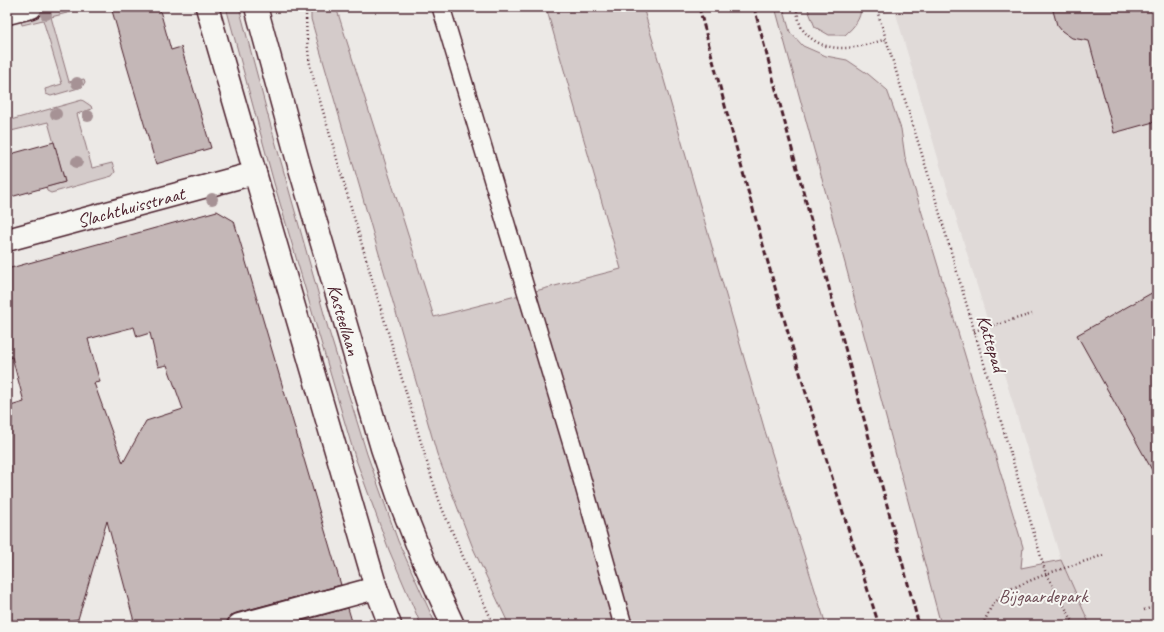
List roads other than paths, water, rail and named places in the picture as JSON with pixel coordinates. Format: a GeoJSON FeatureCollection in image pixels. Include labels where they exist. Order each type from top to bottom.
{"type":"FeatureCollection","features":[{"type":"Feature","properties":{"kind":"main road"},"geometry":{"type":"LineString","coordinates":[[7,13],[31,7]]}},
{"type":"Feature","properties":{"kind":"main road"},"geometry":{"type":"LineString","coordinates":[[207,7],[376,588],[390,625]]}},
{"type":"Feature","properties":{"kind":"main road","name":"Kasteellaan"},"geometry":{"type":"LineString","coordinates":[[256,7],[301,173],[382,448],[401,504],[424,562],[453,625]]}},
{"type":"Feature","properties":{"kind":"main road","name":"Slachthuisstraat"},"geometry":{"type":"LineString","coordinates":[[7,240],[255,173]]}},
{"type":"Feature","properties":{"kind":"main road"},"geometry":{"type":"LineString","coordinates":[[239,625],[376,588]]}},
{"type":"Feature","properties":{"kind":"lane"},"geometry":{"type":"LineString","coordinates":[[441,7],[574,451],[623,625]]}},
{"type":"Feature","properties":{"kind":"railway"},"geometry":{"type":"LineString","coordinates":[[699,7],[746,185],[784,319],[879,625]]}},
{"type":"Feature","properties":{"kind":"railway"},"geometry":{"type":"LineString","coordinates":[[754,7],[919,625]]}},
{"type":"Feature","properties":{"kind":"park label","name":"Bijgaardepark"},"geometry":{"type":"Point","coordinates":[1043,595]}}]}
